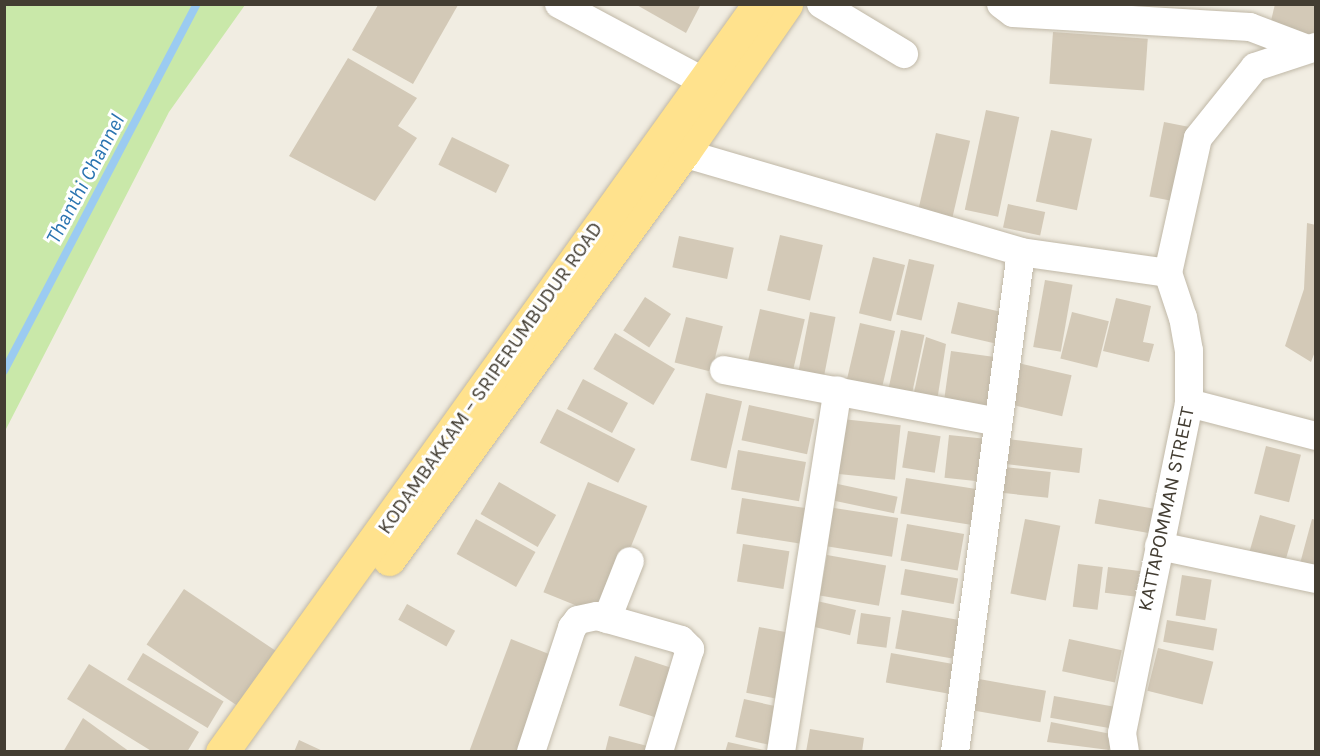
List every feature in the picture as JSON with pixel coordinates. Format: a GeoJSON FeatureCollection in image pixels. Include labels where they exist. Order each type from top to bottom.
{"type":"FeatureCollection","features":[{"type":"Feature","properties":{"kind":"main road","name":"KODAMBAKKAM – SRIPERUMBUDUR ROAD"},"geometry":{"type":"LineString","coordinates":[[250,752],[671,148],[701,80],[759,4]]}},
{"type":"Feature","properties":{"kind":"main road","name":"KODAMBAKKAM – SRIPERUMBUDUR ROAD"},"geometry":{"type":"LineString","coordinates":[[222,752],[671,148],[786,4]]}},
{"type":"Feature","properties":{"kind":"street"},"geometry":{"type":"LineString","coordinates":[[559,4],[701,80]]}},
{"type":"Feature","properties":{"kind":"street"},"geometry":{"type":"LineString","coordinates":[[821,4],[904,54]]}},
{"type":"Feature","properties":{"kind":"street"},"geometry":{"type":"LineString","coordinates":[[1001,4],[1013,13],[1250,27],[1312,48]]}},
{"type":"Feature","properties":{"kind":"street"},"geometry":{"type":"LineString","coordinates":[[671,148],[1021,252],[1168,273],[1198,138],[1255,67],[1312,48]]}},
{"type":"Feature","properties":{"kind":"street"},"geometry":{"type":"LineString","coordinates":[[955,752],[1021,252]]}},
{"type":"Feature","properties":{"kind":"street","name":"KATTAPOMMAN STREET"},"geometry":{"type":"LineString","coordinates":[[1124,749],[1159,546],[1190,403],[1189,351],[1168,273]]}},
{"type":"Feature","properties":{"kind":"street"},"geometry":{"type":"LineString","coordinates":[[724,370],[998,422]]}},
{"type":"Feature","properties":{"kind":"street"},"geometry":{"type":"LineString","coordinates":[[781,752],[838,390]]}},
{"type":"Feature","properties":{"kind":"street"},"geometry":{"type":"LineString","coordinates":[[1190,403],[1316,436]]}},
{"type":"Feature","properties":{"kind":"street"},"geometry":{"type":"LineString","coordinates":[[1159,546],[1316,579]]}},
{"type":"Feature","properties":{"kind":"street"},"geometry":{"type":"LineString","coordinates":[[607,619],[630,561]]}},
{"type":"Feature","properties":{"kind":"street"},"geometry":{"type":"LineString","coordinates":[[531,752],[572,628],[586,616],[607,619],[681,640],[690,649],[659,752]]}},
{"type":"Feature","properties":{"kind":"green space"},"geometry":{"type":"Polygon","coordinates":[[[5,4],[245,5],[169,112],[5,431],[5,4]]]}},
{"type":"Feature","properties":{"kind":"building"},"geometry":{"type":"Polygon","coordinates":[[[635,4],[701,4],[686,33],[635,4]]]}},
{"type":"Feature","properties":{"kind":"building"},"geometry":{"type":"Polygon","coordinates":[[[1275,4],[1316,4],[1316,37],[1270,25],[1275,4]]]}},
{"type":"Feature","properties":{"kind":"building"},"geometry":{"type":"Polygon","coordinates":[[[378,5],[458,5],[413,84],[352,50],[378,5]]]}},
{"type":"Feature","properties":{"kind":"building"},"geometry":{"type":"Polygon","coordinates":[[[1053,32],[1148,39],[1144,91],[1049,84],[1053,32]]]}},
{"type":"Feature","properties":{"kind":"building"},"geometry":{"type":"Polygon","coordinates":[[[348,58],[417,98],[398,126],[417,138],[375,201],[289,156],[348,58]]]}},
{"type":"Feature","properties":{"kind":"building"},"geometry":{"type":"Polygon","coordinates":[[[986,110],[1019,117],[998,217],[965,210],[986,110]]]}},
{"type":"Feature","properties":{"kind":"building"},"geometry":{"type":"Polygon","coordinates":[[[1164,122],[1190,127],[1175,202],[1149,197],[1164,122]]]}},
{"type":"Feature","properties":{"kind":"building"},"geometry":{"type":"Polygon","coordinates":[[[1051,130],[1092,139],[1077,210],[1036,201],[1051,130]]]}},
{"type":"Feature","properties":{"kind":"building"},"geometry":{"type":"Polygon","coordinates":[[[936,133],[970,141],[952,221],[918,213],[936,133]]]}},
{"type":"Feature","properties":{"kind":"building"},"geometry":{"type":"Polygon","coordinates":[[[452,137],[510,165],[496,193],[438,165],[452,137]]]}},
{"type":"Feature","properties":{"kind":"building"},"geometry":{"type":"Polygon","coordinates":[[[1008,204],[1045,212],[1040,235],[1003,227],[1008,204]]]}},
{"type":"Feature","properties":{"kind":"building"},"geometry":{"type":"Polygon","coordinates":[[[1307,223],[1316,225],[1316,349],[1311,362],[1285,346],[1304,289],[1307,223]]]}},
{"type":"Feature","properties":{"kind":"building"},"geometry":{"type":"Polygon","coordinates":[[[780,235],[823,245],[810,300],[767,291],[780,235]]]}},
{"type":"Feature","properties":{"kind":"building"},"geometry":{"type":"Polygon","coordinates":[[[679,236],[734,248],[727,279],[672,267],[679,236]]]}},
{"type":"Feature","properties":{"kind":"building"},"geometry":{"type":"Polygon","coordinates":[[[873,257],[905,265],[891,321],[859,313],[873,257]]]}},
{"type":"Feature","properties":{"kind":"building"},"geometry":{"type":"Polygon","coordinates":[[[909,259],[934,265],[922,320],[896,315],[909,259]]]}},
{"type":"Feature","properties":{"kind":"building"},"geometry":{"type":"Polygon","coordinates":[[[1045,280],[1073,285],[1061,352],[1033,347],[1045,280]]]}},
{"type":"Feature","properties":{"kind":"building"},"geometry":{"type":"Polygon","coordinates":[[[645,297],[671,314],[649,347],[623,331],[645,297]]]}},
{"type":"Feature","properties":{"kind":"building"},"geometry":{"type":"Polygon","coordinates":[[[1116,298],[1151,306],[1143,342],[1154,344],[1149,362],[1103,351],[1116,298]]]}},
{"type":"Feature","properties":{"kind":"building"},"geometry":{"type":"Polygon","coordinates":[[[958,302],[1005,313],[998,344],[951,333],[958,302]]]}},
{"type":"Feature","properties":{"kind":"building"},"geometry":{"type":"Polygon","coordinates":[[[760,309],[805,319],[793,372],[748,362],[760,309]]]}},
{"type":"Feature","properties":{"kind":"building"},"geometry":{"type":"Polygon","coordinates":[[[810,312],[836,317],[823,384],[797,379],[810,312]]]}},
{"type":"Feature","properties":{"kind":"building"},"geometry":{"type":"Polygon","coordinates":[[[1072,312],[1109,321],[1097,368],[1060,359],[1072,312]]]}},
{"type":"Feature","properties":{"kind":"building"},"geometry":{"type":"Polygon","coordinates":[[[686,317],[723,326],[712,372],[675,363],[686,317]]]}},
{"type":"Feature","properties":{"kind":"building"},"geometry":{"type":"Polygon","coordinates":[[[860,323],[895,331],[881,393],[846,385],[860,323]]]}},
{"type":"Feature","properties":{"kind":"building"},"geometry":{"type":"Polygon","coordinates":[[[901,330],[924,335],[911,399],[887,394],[901,330]]]}},
{"type":"Feature","properties":{"kind":"building"},"geometry":{"type":"Polygon","coordinates":[[[615,333],[675,369],[653,405],[593,369],[615,333]]]}},
{"type":"Feature","properties":{"kind":"building"},"geometry":{"type":"Polygon","coordinates":[[[926,337],[946,344],[937,401],[913,397],[926,337]]]}},
{"type":"Feature","properties":{"kind":"building"},"geometry":{"type":"Polygon","coordinates":[[[951,351],[995,357],[986,416],[943,409],[951,351]]]}},
{"type":"Feature","properties":{"kind":"building"},"geometry":{"type":"Polygon","coordinates":[[[1018,363],[1072,375],[1062,416],[1009,404],[1018,363]]]}},
{"type":"Feature","properties":{"kind":"building"},"geometry":{"type":"Polygon","coordinates":[[[583,379],[628,403],[612,433],[567,409],[583,379]]]}},
{"type":"Feature","properties":{"kind":"building"},"geometry":{"type":"Polygon","coordinates":[[[706,393],[742,401],[727,469],[690,460],[706,393]]]}},
{"type":"Feature","properties":{"kind":"building"},"geometry":{"type":"Polygon","coordinates":[[[749,405],[815,419],[807,454],[742,440],[749,405]]]}},
{"type":"Feature","properties":{"kind":"building"},"geometry":{"type":"Polygon","coordinates":[[[557,409],[635,449],[618,483],[540,443],[557,409]]]}},
{"type":"Feature","properties":{"kind":"building"},"geometry":{"type":"Polygon","coordinates":[[[842,419],[901,425],[895,480],[836,474],[842,419]]]}},
{"type":"Feature","properties":{"kind":"building"},"geometry":{"type":"Polygon","coordinates":[[[908,431],[941,436],[935,473],[902,468],[908,431]]]}},
{"type":"Feature","properties":{"kind":"building"},"geometry":{"type":"Polygon","coordinates":[[[949,435],[985,439],[980,482],[945,478],[949,435]]]}},
{"type":"Feature","properties":{"kind":"building"},"geometry":{"type":"Polygon","coordinates":[[[1007,439],[1082,448],[1079,473],[1004,464],[1007,439]]]}},
{"type":"Feature","properties":{"kind":"building"},"geometry":{"type":"Polygon","coordinates":[[[1266,446],[1301,455],[1289,502],[1254,494],[1266,446]]]}},
{"type":"Feature","properties":{"kind":"building"},"geometry":{"type":"Polygon","coordinates":[[[738,450],[806,462],[799,501],[731,489],[738,450]]]}},
{"type":"Feature","properties":{"kind":"building"},"geometry":{"type":"Polygon","coordinates":[[[1004,467],[1051,472],[1048,498],[1001,493],[1004,467]]]}},
{"type":"Feature","properties":{"kind":"building"},"geometry":{"type":"Polygon","coordinates":[[[906,478],[976,489],[970,525],[900,514],[906,478]]]}},
{"type":"Feature","properties":{"kind":"building"},"geometry":{"type":"Polygon","coordinates":[[[499,482],[556,515],[538,547],[480,514],[499,482]]]}},
{"type":"Feature","properties":{"kind":"building"},"geometry":{"type":"Polygon","coordinates":[[[588,482],[647,506],[603,616],[543,592],[588,482]]]}},
{"type":"Feature","properties":{"kind":"building"},"geometry":{"type":"Polygon","coordinates":[[[833,483],[898,497],[894,513],[829,500],[833,483]]]}},
{"type":"Feature","properties":{"kind":"building"},"geometry":{"type":"Polygon","coordinates":[[[742,498],[808,508],[803,544],[736,534],[742,498]]]}},
{"type":"Feature","properties":{"kind":"building"},"geometry":{"type":"Polygon","coordinates":[[[1099,499],[1157,509],[1153,534],[1095,524],[1099,499]]]}},
{"type":"Feature","properties":{"kind":"building"},"geometry":{"type":"Polygon","coordinates":[[[828,507],[898,518],[892,557],[822,546],[828,507]]]}},
{"type":"Feature","properties":{"kind":"building"},"geometry":{"type":"Polygon","coordinates":[[[1260,515],[1296,525],[1283,568],[1248,558],[1260,515]]]}},
{"type":"Feature","properties":{"kind":"building"},"geometry":{"type":"Polygon","coordinates":[[[476,519],[535,552],[516,587],[457,554],[476,519]]]}},
{"type":"Feature","properties":{"kind":"building"},"geometry":{"type":"Polygon","coordinates":[[[1025,519],[1060,526],[1046,600],[1010,594],[1025,519]]]}},
{"type":"Feature","properties":{"kind":"building"},"geometry":{"type":"Polygon","coordinates":[[[1312,519],[1316,520],[1316,576],[1298,571],[1312,519]]]}},
{"type":"Feature","properties":{"kind":"building"},"geometry":{"type":"Polygon","coordinates":[[[907,524],[964,534],[958,571],[901,560],[907,524]]]}},
{"type":"Feature","properties":{"kind":"building"},"geometry":{"type":"Polygon","coordinates":[[[743,544],[789,551],[783,589],[737,582],[743,544]]]}},
{"type":"Feature","properties":{"kind":"building"},"geometry":{"type":"Polygon","coordinates":[[[827,555],[886,565],[879,606],[820,595],[827,555]]]}},
{"type":"Feature","properties":{"kind":"building"},"geometry":{"type":"Polygon","coordinates":[[[1078,564],[1103,567],[1098,610],[1073,607],[1078,564]]]}},
{"type":"Feature","properties":{"kind":"building"},"geometry":{"type":"Polygon","coordinates":[[[1108,567],[1146,572],[1143,597],[1105,593],[1108,567]]]}},
{"type":"Feature","properties":{"kind":"building"},"geometry":{"type":"Polygon","coordinates":[[[905,569],[958,578],[954,604],[900,595],[905,569]]]}},
{"type":"Feature","properties":{"kind":"building"},"geometry":{"type":"Polygon","coordinates":[[[1182,575],[1212,580],[1205,620],[1176,615],[1182,575]]]}},
{"type":"Feature","properties":{"kind":"building"},"geometry":{"type":"Polygon","coordinates":[[[184,589],[279,653],[242,709],[147,645],[184,589]]]}},
{"type":"Feature","properties":{"kind":"building"},"geometry":{"type":"Polygon","coordinates":[[[817,601],[856,610],[850,635],[811,626],[817,601]]]}},
{"type":"Feature","properties":{"kind":"building"},"geometry":{"type":"Polygon","coordinates":[[[407,604],[455,631],[446,646],[398,620],[407,604]]]}},
{"type":"Feature","properties":{"kind":"building"},"geometry":{"type":"Polygon","coordinates":[[[902,610],[959,620],[952,658],[895,648],[902,610]]]}},
{"type":"Feature","properties":{"kind":"building"},"geometry":{"type":"Polygon","coordinates":[[[861,613],[891,617],[886,648],[857,644],[861,613]]]}},
{"type":"Feature","properties":{"kind":"building"},"geometry":{"type":"Polygon","coordinates":[[[1167,620],[1217,629],[1213,651],[1163,642],[1167,620]]]}},
{"type":"Feature","properties":{"kind":"building"},"geometry":{"type":"Polygon","coordinates":[[[759,627],[794,634],[782,700],[746,693],[759,627]]]}},
{"type":"Feature","properties":{"kind":"building"},"geometry":{"type":"Polygon","coordinates":[[[511,639],[559,658],[528,752],[469,752],[511,639]]]}},
{"type":"Feature","properties":{"kind":"building"},"geometry":{"type":"Polygon","coordinates":[[[1069,639],[1122,650],[1115,683],[1062,671],[1069,639]]]}},
{"type":"Feature","properties":{"kind":"building"},"geometry":{"type":"Polygon","coordinates":[[[1158,648],[1213,662],[1203,704],[1147,691],[1158,648]]]}},
{"type":"Feature","properties":{"kind":"building"},"geometry":{"type":"Polygon","coordinates":[[[143,653],[224,701],[208,728],[127,680],[143,653]]]}},
{"type":"Feature","properties":{"kind":"building"},"geometry":{"type":"Polygon","coordinates":[[[891,653],[953,664],[948,693],[886,683],[891,653]]]}},
{"type":"Feature","properties":{"kind":"building"},"geometry":{"type":"Polygon","coordinates":[[[635,656],[680,671],[664,720],[619,705],[635,656]]]}},
{"type":"Feature","properties":{"kind":"building"},"geometry":{"type":"Polygon","coordinates":[[[89,664],[199,732],[187,752],[153,752],[67,699],[89,664]]]}},
{"type":"Feature","properties":{"kind":"building"},"geometry":{"type":"Polygon","coordinates":[[[979,679],[1046,691],[1040,722],[973,711],[979,679]]]}},
{"type":"Feature","properties":{"kind":"building"},"geometry":{"type":"Polygon","coordinates":[[[1054,696],[1120,708],[1116,729],[1050,718],[1054,696]]]}},
{"type":"Feature","properties":{"kind":"building"},"geometry":{"type":"Polygon","coordinates":[[[744,699],[778,707],[769,745],[735,737],[744,699]]]}},
{"type":"Feature","properties":{"kind":"building"},"geometry":{"type":"Polygon","coordinates":[[[83,718],[130,752],[63,752],[83,718]]]}},
{"type":"Feature","properties":{"kind":"building"},"geometry":{"type":"Polygon","coordinates":[[[1051,722],[1116,735],[1109,750],[1047,742],[1051,722]]]}},
{"type":"Feature","properties":{"kind":"building"},"geometry":{"type":"Polygon","coordinates":[[[810,729],[864,738],[862,752],[806,752],[810,729]]]}},
{"type":"Feature","properties":{"kind":"building"},"geometry":{"type":"Polygon","coordinates":[[[609,736],[655,748],[654,752],[605,752],[609,736]]]}},
{"type":"Feature","properties":{"kind":"building"},"geometry":{"type":"Polygon","coordinates":[[[299,740],[325,752],[294,752],[299,740]]]}},
{"type":"Feature","properties":{"kind":"building"},"geometry":{"type":"Polygon","coordinates":[[[728,742],[769,751],[725,752],[728,742]]]}},
{"type":"Feature","properties":{"kind":"waterway","name":"Thanthi Channel"},"geometry":{"type":"LineString","coordinates":[[4,371],[197,4]]}}]}
